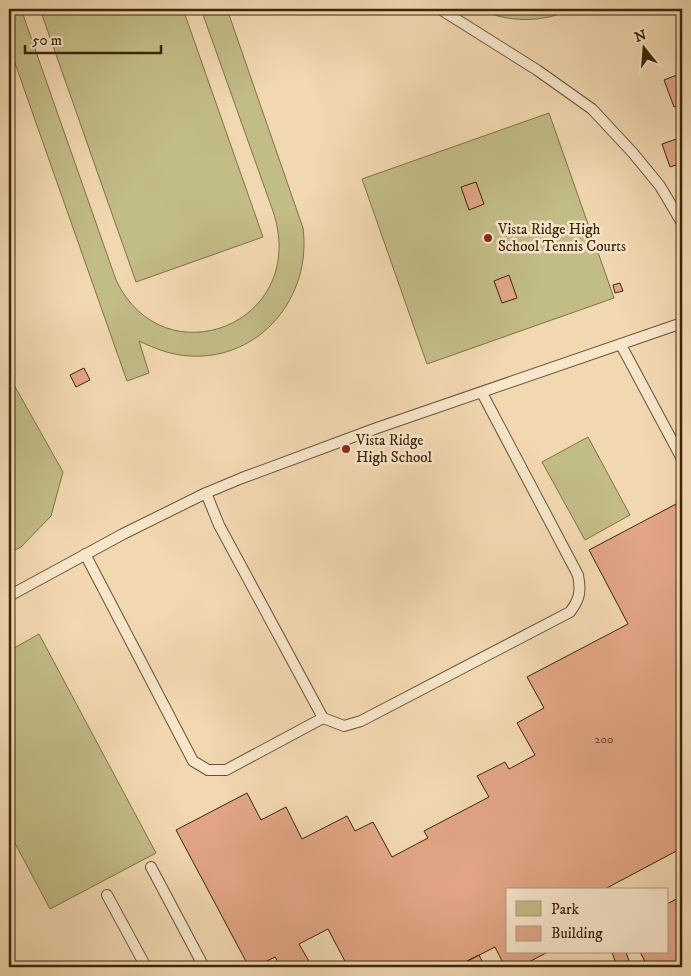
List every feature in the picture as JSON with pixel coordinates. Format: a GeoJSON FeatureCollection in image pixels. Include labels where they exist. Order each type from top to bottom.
{"type":"FeatureCollection","features":[{"type":"Feature","properties":{"kind":"lane"},"geometry":{"type":"LineString","coordinates":[[440,9],[537,70],[592,109],[633,153],[660,186],[682,223]]}},
{"type":"Feature","properties":{"kind":"lane"},"geometry":{"type":"LineString","coordinates":[[9,596],[85,554],[206,493],[377,428],[682,323]]}},
{"type":"Feature","properties":{"kind":"lane"},"geometry":{"type":"LineString","coordinates":[[621,345],[682,459]]}},
{"type":"Feature","properties":{"kind":"lane"},"geometry":{"type":"LineString","coordinates":[[206,493],[219,525],[323,718],[344,726],[361,721],[570,612],[578,601],[580,588],[578,575],[482,393]]}},
{"type":"Feature","properties":{"kind":"lane"},"geometry":{"type":"LineString","coordinates":[[85,554],[193,761],[208,770],[226,770],[323,718]]}},
{"type":"Feature","properties":{"kind":"lane"},"geometry":{"type":"LineString","coordinates":[[151,867],[204,967]]}},
{"type":"Feature","properties":{"kind":"lane"},"geometry":{"type":"LineString","coordinates":[[107,895],[146,967]]}},
{"type":"Feature","properties":{"kind":"green space"},"geometry":{"type":"Polygon","coordinates":[[[9,9],[21,9],[116,280],[138,310],[165,327],[196,332],[225,326],[251,310],[270,285],[279,253],[274,214],[201,9],[227,9],[303,228],[304,253],[299,277],[290,299],[276,319],[259,335],[239,347],[216,354],[190,356],[164,351],[139,341],[149,373],[127,381],[9,46],[9,9]]]}},
{"type":"Feature","properties":{"kind":"green space"},"geometry":{"type":"Polygon","coordinates":[[[40,9],[183,9],[263,237],[136,282],[40,9]]]}},
{"type":"Feature","properties":{"kind":"green space"},"geometry":{"type":"Polygon","coordinates":[[[480,9],[571,9],[549,17],[526,20],[502,17],[480,9]]]}},
{"type":"Feature","properties":{"kind":"green space","name":"Vista Ridge High School Tennis Courts"},"geometry":{"type":"Polygon","coordinates":[[[549,113],[614,298],[427,364],[362,179],[549,113]]]}},
{"type":"Feature","properties":{"kind":"green space"},"geometry":{"type":"Polygon","coordinates":[[[9,376],[63,472],[51,516],[21,547],[9,553],[9,376]]]}},
{"type":"Feature","properties":{"kind":"green space"},"geometry":{"type":"Polygon","coordinates":[[[588,437],[630,515],[585,540],[542,462],[588,437]]]}},
{"type":"Feature","properties":{"kind":"green space"},"geometry":{"type":"Polygon","coordinates":[[[39,634],[156,853],[50,909],[9,832],[9,651],[39,634]]]}},
{"type":"Feature","properties":{"kind":"building"},"geometry":{"type":"Polygon","coordinates":[[[682,73],[682,104],[674,107],[664,80],[682,73]]]}},
{"type":"Feature","properties":{"kind":"building"},"geometry":{"type":"Polygon","coordinates":[[[682,137],[682,163],[670,167],[662,144],[682,137]]]}},
{"type":"Feature","properties":{"kind":"building"},"geometry":{"type":"Polygon","coordinates":[[[476,182],[484,204],[469,210],[461,187],[476,182]]]}},
{"type":"Feature","properties":{"kind":"building"},"geometry":{"type":"Polygon","coordinates":[[[509,275],[517,298],[502,303],[494,281],[509,275]]]}},
{"type":"Feature","properties":{"kind":"building"},"geometry":{"type":"Polygon","coordinates":[[[620,283],[623,291],[615,293],[613,285],[620,283]]]}},
{"type":"Feature","properties":{"kind":"building"},"geometry":{"type":"Polygon","coordinates":[[[9,358],[15,369],[9,373],[9,358]]]}},
{"type":"Feature","properties":{"kind":"building"},"geometry":{"type":"Polygon","coordinates":[[[84,368],[90,380],[76,387],[70,375],[84,368]]]}},
{"type":"Feature","properties":{"kind":"building"},"geometry":{"type":"Polygon","coordinates":[[[678,503],[682,511],[682,848],[607,888],[506,888],[506,954],[544,954],[519,967],[505,967],[495,947],[456,967],[348,967],[328,929],[299,944],[310,963],[302,967],[281,967],[275,957],[255,967],[249,967],[176,830],[247,793],[261,820],[286,807],[302,839],[347,816],[355,831],[373,822],[392,857],[428,838],[424,831],[489,797],[477,776],[505,762],[509,769],[535,755],[517,723],[544,708],[527,677],[628,624],[589,550],[678,503]]]}},
{"type":"Feature","properties":{"kind":"building"},"geometry":{"type":"Polygon","coordinates":[[[682,896],[682,967],[648,967],[641,954],[668,954],[668,903],[682,896]]]}},
{"type":"Feature","properties":{"kind":"building"},"geometry":{"type":"Polygon","coordinates":[[[613,954],[627,954],[631,967],[617,967],[613,954]]]}},
{"type":"Feature","properties":{"kind":"building"},"geometry":{"type":"Polygon","coordinates":[[[479,955],[485,967],[470,967],[467,961],[479,955]]]}},
{"type":"Feature","properties":{"kind":"place","name":"Vista Ridge High School Tennis Courts"},"geometry":{"type":"Point","coordinates":[488,238]}},
{"type":"Feature","properties":{"kind":"place","name":"Vista Ridge High School"},"geometry":{"type":"Point","coordinates":[346,449]}}]}
